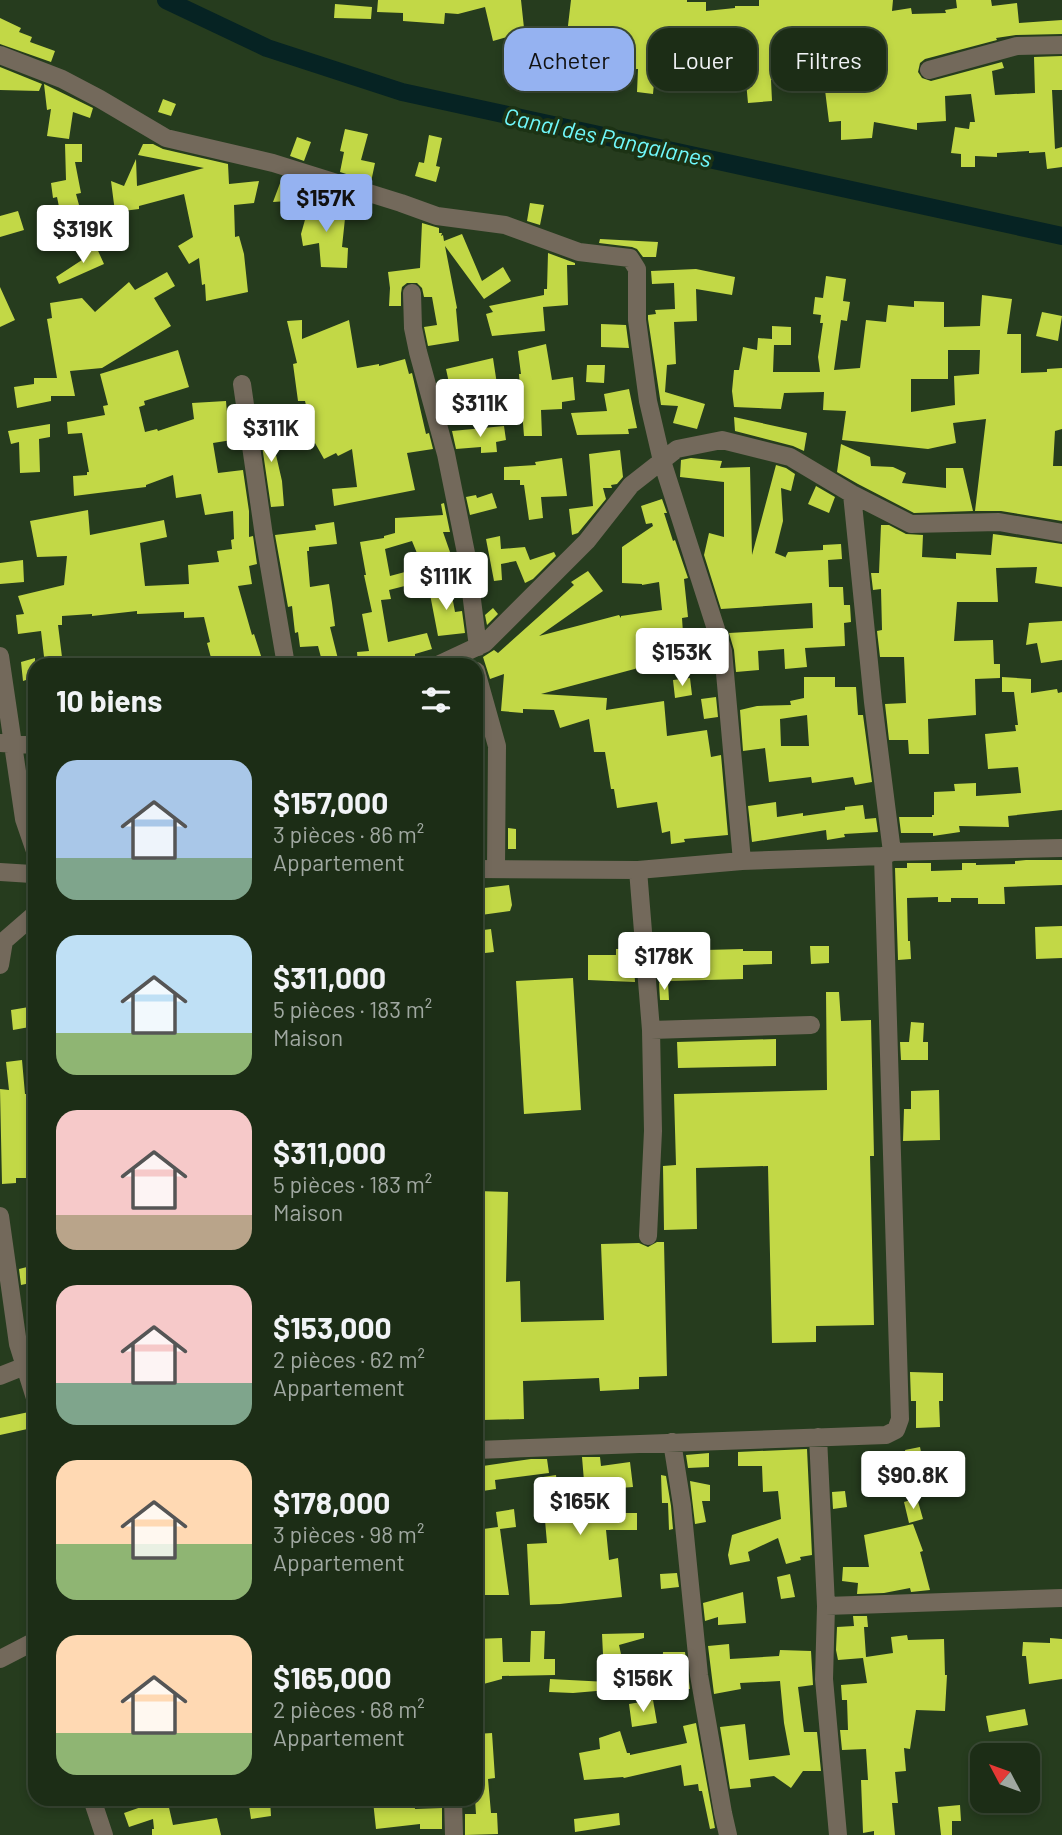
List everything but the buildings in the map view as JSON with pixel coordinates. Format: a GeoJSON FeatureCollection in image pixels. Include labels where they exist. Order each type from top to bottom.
{"type":"FeatureCollection","features":[{"type":"Feature","properties":{"kind":"street"},"geometry":{"type":"LineString","coordinates":[[929,70],[1017,46],[1062,45]]}},
{"type":"Feature","properties":{"kind":"street"},"geometry":{"type":"LineString","coordinates":[[0,55],[62,79],[166,138],[273,163],[437,216],[505,225],[579,252],[630,258],[637,269],[637,320],[648,401],[662,461],[723,652],[742,860]]}},
{"type":"Feature","properties":{"kind":"street"},"geometry":{"type":"LineString","coordinates":[[412,293],[413,328],[446,454],[466,553],[474,654]]}},
{"type":"Feature","properties":{"kind":"street"},"geometry":{"type":"LineString","coordinates":[[242,384],[285,658]]}},
{"type":"Feature","properties":{"kind":"street"},"geometry":{"type":"LineString","coordinates":[[474,654],[587,541],[631,485],[677,449],[722,440],[790,457],[852,494],[911,524],[999,522],[1062,533]]}},
{"type":"Feature","properties":{"kind":"street"},"geometry":{"type":"LineString","coordinates":[[483,1450],[886,1435],[896,1430],[900,1419],[887,854],[852,494]]}},
{"type":"Feature","properties":{"kind":"street"},"geometry":{"type":"LineString","coordinates":[[0,656],[7,744],[28,831]]}},
{"type":"Feature","properties":{"kind":"street"},"geometry":{"type":"LineString","coordinates":[[483,696],[497,746],[496,868]]}},
{"type":"Feature","properties":{"kind":"street"},"geometry":{"type":"LineString","coordinates":[[7,744],[28,745]]}},
{"type":"Feature","properties":{"kind":"street"},"geometry":{"type":"LineString","coordinates":[[483,869],[638,870],[742,860],[1062,848]]}},
{"type":"Feature","properties":{"kind":"street"},"geometry":{"type":"LineString","coordinates":[[638,870],[651,1030],[653,1131],[648,1236]]}},
{"type":"Feature","properties":{"kind":"street"},"geometry":{"type":"LineString","coordinates":[[0,872],[28,874]]}},
{"type":"Feature","properties":{"kind":"street"},"geometry":{"type":"LineString","coordinates":[[0,965],[4,941],[28,920]]}},
{"type":"Feature","properties":{"kind":"street"},"geometry":{"type":"LineString","coordinates":[[651,1030],[811,1025]]}},
{"type":"Feature","properties":{"kind":"street"},"geometry":{"type":"LineString","coordinates":[[0,1216],[18,1344],[28,1376]]}},
{"type":"Feature","properties":{"kind":"street"},"geometry":{"type":"LineString","coordinates":[[0,1376],[25,1366]]}},
{"type":"Feature","properties":{"kind":"street"},"geometry":{"type":"LineString","coordinates":[[818,1437],[826,1606],[824,1679],[838,1835]]}},
{"type":"Feature","properties":{"kind":"street"},"geometry":{"type":"LineString","coordinates":[[672,1443],[682,1505],[699,1675],[728,1835]]}},
{"type":"Feature","properties":{"kind":"street"},"geometry":{"type":"LineString","coordinates":[[826,1606],[1062,1598]]}},
{"type":"Feature","properties":{"kind":"street"},"geometry":{"type":"LineString","coordinates":[[0,1659],[28,1645]]}},
{"type":"Feature","properties":{"kind":"street"},"geometry":{"type":"LineString","coordinates":[[94,1806],[104,1835]]}},
{"type":"Feature","properties":{"kind":"street"},"geometry":{"type":"LineString","coordinates":[[453,1806],[454,1835]]}},
{"type":"Feature","properties":{"kind":"waterway","name":"Canal des Pangalanes"},"geometry":{"type":"LineString","coordinates":[[166,0],[267,48],[402,92],[1062,236]]}}]}
